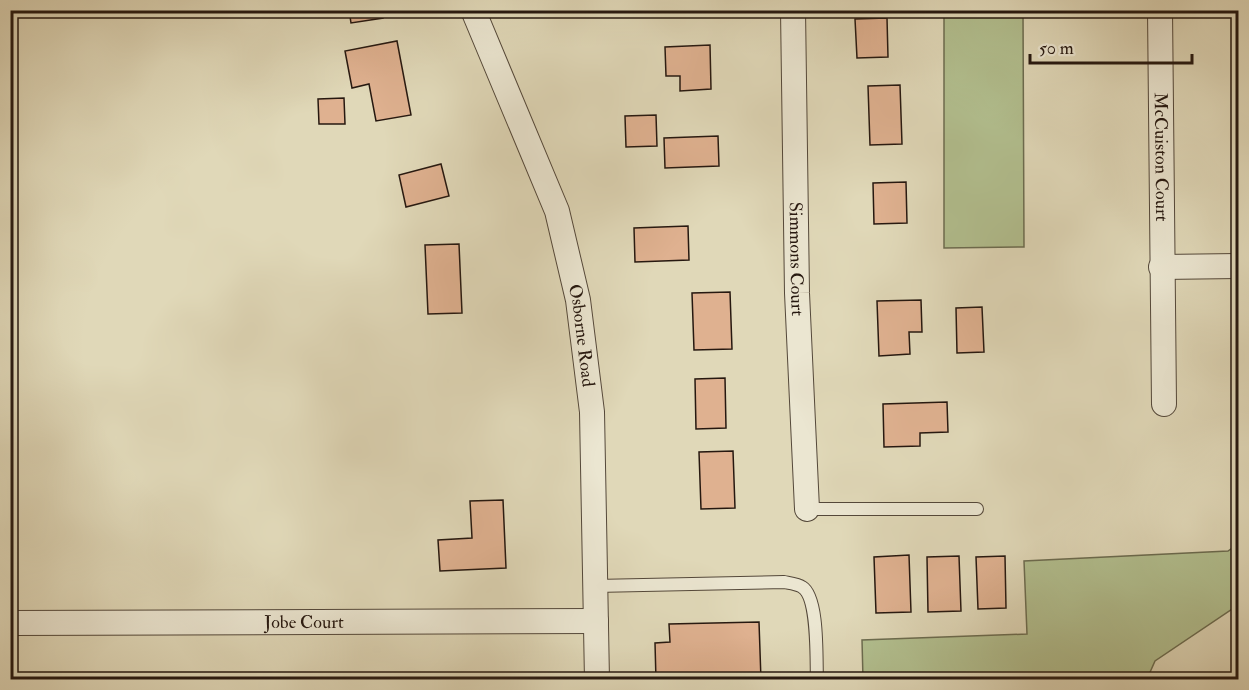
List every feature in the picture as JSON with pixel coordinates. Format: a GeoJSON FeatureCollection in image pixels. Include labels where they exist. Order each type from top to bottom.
{"type":"FeatureCollection","features":[{"type":"Feature","properties":{"kind":"street","name":"Osborne Road"},"geometry":{"type":"LineString","coordinates":[[473,10],[557,211],[578,300],[592,412],[597,680]]}},
{"type":"Feature","properties":{"kind":"street","name":"Simmons Court"},"geometry":{"type":"LineString","coordinates":[[794,10],[797,293],[807,509]]}},
{"type":"Feature","properties":{"kind":"street","name":"McCuiston Court"},"geometry":{"type":"LineString","coordinates":[[1160,10],[1164,404]]}},
{"type":"Feature","properties":{"kind":"street"},"geometry":{"type":"LineString","coordinates":[[1161,267],[1239,266]]}},
{"type":"Feature","properties":{"kind":"street","name":"Jobe Court"},"geometry":{"type":"LineString","coordinates":[[10,623],[596,621]]}},
{"type":"Feature","properties":{"kind":"lane"},"geometry":{"type":"LineString","coordinates":[[807,509],[977,509]]}},
{"type":"Feature","properties":{"kind":"lane"},"geometry":{"type":"LineString","coordinates":[[595,586],[784,582],[802,586],[808,593],[813,606],[817,680]]}},
{"type":"Feature","properties":{"kind":"green space"},"geometry":{"type":"Polygon","coordinates":[[[944,11],[1023,11],[1024,247],[944,248],[944,11]]]}},
{"type":"Feature","properties":{"kind":"green space"},"geometry":{"type":"Polygon","coordinates":[[[1238,544],[1238,605],[1155,661],[1147,679],[863,679],[862,640],[1027,634],[1024,561],[1228,551],[1238,544]]]}},
{"type":"Feature","properties":{"kind":"building"},"geometry":{"type":"Polygon","coordinates":[[[349,10],[382,10],[383,18],[351,23],[349,10]]]}},
{"type":"Feature","properties":{"kind":"building"},"geometry":{"type":"Polygon","coordinates":[[[887,18],[888,57],[857,58],[855,19],[887,18]]]}},
{"type":"Feature","properties":{"kind":"building"},"geometry":{"type":"Polygon","coordinates":[[[397,41],[411,115],[376,121],[369,84],[352,88],[345,51],[397,41]]]}},
{"type":"Feature","properties":{"kind":"building"},"geometry":{"type":"Polygon","coordinates":[[[710,45],[711,89],[680,91],[680,76],[666,76],[665,47],[710,45]]]}},
{"type":"Feature","properties":{"kind":"building"},"geometry":{"type":"Polygon","coordinates":[[[900,85],[902,144],[870,145],[868,86],[900,85]]]}},
{"type":"Feature","properties":{"kind":"building"},"geometry":{"type":"Polygon","coordinates":[[[344,98],[345,124],[319,124],[318,99],[344,98]]]}},
{"type":"Feature","properties":{"kind":"building"},"geometry":{"type":"Polygon","coordinates":[[[656,115],[657,146],[626,147],[625,116],[656,115]]]}},
{"type":"Feature","properties":{"kind":"building"},"geometry":{"type":"Polygon","coordinates":[[[718,136],[719,166],[665,168],[664,138],[718,136]]]}},
{"type":"Feature","properties":{"kind":"building"},"geometry":{"type":"Polygon","coordinates":[[[441,164],[449,196],[406,207],[399,175],[441,164]]]}},
{"type":"Feature","properties":{"kind":"building"},"geometry":{"type":"Polygon","coordinates":[[[906,182],[907,223],[874,224],[873,183],[906,182]]]}},
{"type":"Feature","properties":{"kind":"building"},"geometry":{"type":"Polygon","coordinates":[[[688,226],[689,260],[635,262],[634,228],[688,226]]]}},
{"type":"Feature","properties":{"kind":"building"},"geometry":{"type":"Polygon","coordinates":[[[459,244],[462,313],[428,314],[425,245],[459,244]]]}},
{"type":"Feature","properties":{"kind":"building"},"geometry":{"type":"Polygon","coordinates":[[[730,292],[732,349],[694,350],[692,293],[730,292]]]}},
{"type":"Feature","properties":{"kind":"building"},"geometry":{"type":"Polygon","coordinates":[[[921,300],[922,332],[909,332],[910,354],[879,356],[877,301],[921,300]]]}},
{"type":"Feature","properties":{"kind":"building"},"geometry":{"type":"Polygon","coordinates":[[[982,307],[984,352],[957,353],[956,308],[982,307]]]}},
{"type":"Feature","properties":{"kind":"building"},"geometry":{"type":"Polygon","coordinates":[[[725,378],[726,428],[696,429],[695,379],[725,378]]]}},
{"type":"Feature","properties":{"kind":"building"},"geometry":{"type":"Polygon","coordinates":[[[947,402],[948,432],[920,433],[920,446],[884,447],[883,404],[947,402]]]}},
{"type":"Feature","properties":{"kind":"building"},"geometry":{"type":"Polygon","coordinates":[[[733,451],[735,508],[701,509],[699,452],[733,451]]]}},
{"type":"Feature","properties":{"kind":"building"},"geometry":{"type":"Polygon","coordinates":[[[503,500],[506,568],[440,571],[438,540],[472,538],[470,501],[503,500]]]}},
{"type":"Feature","properties":{"kind":"building"},"geometry":{"type":"Polygon","coordinates":[[[909,555],[911,612],[876,613],[874,557],[909,555]]]}},
{"type":"Feature","properties":{"kind":"building"},"geometry":{"type":"Polygon","coordinates":[[[959,556],[961,611],[928,612],[927,557],[959,556]]]}},
{"type":"Feature","properties":{"kind":"building"},"geometry":{"type":"Polygon","coordinates":[[[1005,556],[1006,608],[978,609],[976,557],[1005,556]]]}},
{"type":"Feature","properties":{"kind":"building"},"geometry":{"type":"Polygon","coordinates":[[[759,622],[761,680],[656,680],[655,643],[670,642],[669,624],[759,622]]]}}]}
